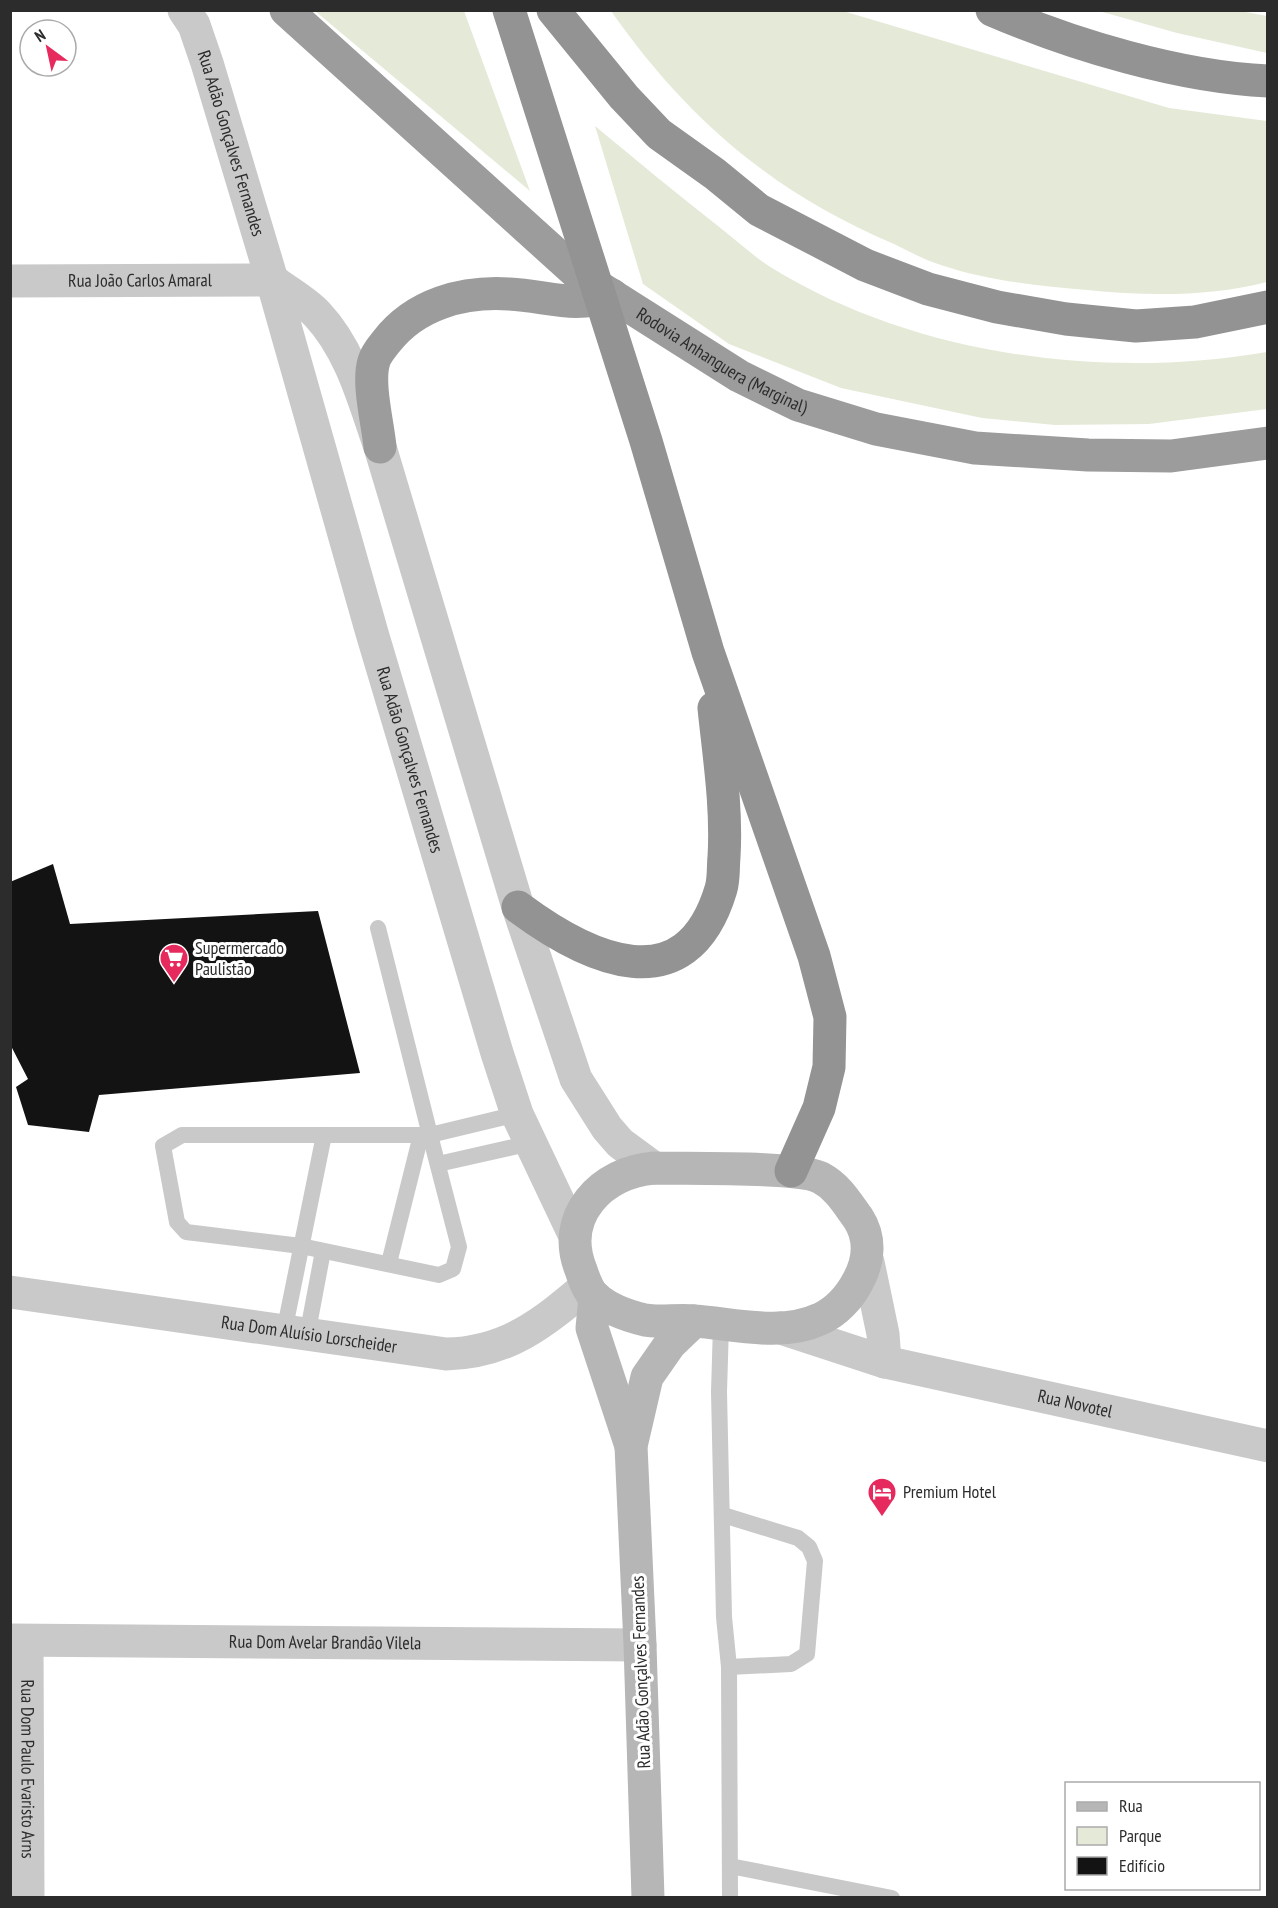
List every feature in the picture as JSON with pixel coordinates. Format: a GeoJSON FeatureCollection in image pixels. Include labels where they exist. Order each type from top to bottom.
{"type":"FeatureCollection","features":[{"type":"Feature","properties":{"kind":"highway","name":"Rodovia Anhanguera (Marginal)"},"geometry":{"type":"LineString","coordinates":[[286,10],[578,274],[739,376],[798,405],[876,429],[975,448],[1088,455],[1171,456],[1268,443]]}},
{"type":"Feature","properties":{"kind":"highway"},"geometry":{"type":"LineString","coordinates":[[509,10],[646,441],[708,652],[814,956],[830,1017],[827,1077],[819,1108],[791,1171]]}},
{"type":"Feature","properties":{"kind":"highway"},"geometry":{"type":"LineString","coordinates":[[553,10],[624,97],[659,134],[715,174],[759,210],[865,266],[928,290],[997,307],[1066,320],[1136,326],[1195,322],[1268,307]]}},
{"type":"Feature","properties":{"kind":"highway"},"geometry":{"type":"LineString","coordinates":[[992,10],[1049,35],[1223,79],[1268,81]]}},
{"type":"Feature","properties":{"kind":"highway"},"geometry":{"type":"LineString","coordinates":[[380,447],[372,376],[374,360],[400,324],[432,306],[466,295],[508,294],[581,303],[612,295]]}},
{"type":"Feature","properties":{"kind":"highway"},"geometry":{"type":"LineString","coordinates":[[518,907],[582,949],[617,960],[646,962],[665,959],[691,945],[706,923],[722,888],[725,832],[708,652]]}},
{"type":"Feature","properties":{"kind":"main road"},"geometry":{"type":"LineString","coordinates":[[634,1169],[791,1171],[820,1177],[842,1195],[862,1224],[867,1242],[868,1262],[843,1303],[820,1320],[781,1328],[647,1320],[620,1312],[591,1292],[577,1260],[573,1232],[588,1201],[606,1184],[634,1169]]}},
{"type":"Feature","properties":{"kind":"main road","name":"Rua Adão Gonçalves Fernandes"},"geometry":{"type":"LineString","coordinates":[[591,1292],[592,1328],[631,1446]]}},
{"type":"Feature","properties":{"kind":"main road","name":"Rua Adão Gonçalves Fernandes"},"geometry":{"type":"LineString","coordinates":[[648,1898],[631,1446],[647,1377],[665,1350],[707,1323]]}},
{"type":"Feature","properties":{"kind":"street","name":"Rua Adão Gonçalves Fernandes"},"geometry":{"type":"LineString","coordinates":[[184,10],[194,25],[207,63],[272,280],[372,633],[517,1114],[573,1232]]}},
{"type":"Feature","properties":{"kind":"street","name":"Rua João Carlos Amaral"},"geometry":{"type":"LineString","coordinates":[[10,281],[272,280]]}},
{"type":"Feature","properties":{"kind":"street"},"geometry":{"type":"LineString","coordinates":[[272,280],[315,312],[335,336],[355,375],[380,447],[518,907],[576,1079],[607,1128],[621,1143],[654,1168]]}},
{"type":"Feature","properties":{"kind":"street"},"geometry":{"type":"LineString","coordinates":[[868,1262],[884,1334],[885,1362]]}},
{"type":"Feature","properties":{"kind":"street","name":"Rua Dom Aluísio Lorscheider"},"geometry":{"type":"LineString","coordinates":[[10,1292],[295,1334],[446,1354],[470,1354],[509,1342],[591,1292]]}},
{"type":"Feature","properties":{"kind":"street","name":"Rua Novotel"},"geometry":{"type":"LineString","coordinates":[[781,1328],[885,1362],[1268,1446]]}},
{"type":"Feature","properties":{"kind":"street","name":"Rua Dom Avelar Brandão Vilela"},"geometry":{"type":"LineString","coordinates":[[19,1640],[640,1645]]}},
{"type":"Feature","properties":{"kind":"street","name":"Rua Dom Paulo Evaristo Arns"},"geometry":{"type":"LineString","coordinates":[[19,1640],[28,1898]]}},
{"type":"Feature","properties":{"kind":"lane"},"geometry":{"type":"LineString","coordinates":[[378,928],[425,1135],[438,1164],[459,1247],[453,1269],[439,1275],[301,1246],[186,1232],[177,1222],[163,1146],[182,1135],[425,1135],[517,1114]]}},
{"type":"Feature","properties":{"kind":"lane"},"geometry":{"type":"LineString","coordinates":[[295,1334],[301,1246],[324,1135]]}},
{"type":"Feature","properties":{"kind":"lane"},"geometry":{"type":"LineString","coordinates":[[389,1263],[425,1135]]}},
{"type":"Feature","properties":{"kind":"lane"},"geometry":{"type":"LineString","coordinates":[[438,1164],[531,1143]]}},
{"type":"Feature","properties":{"kind":"lane"},"geometry":{"type":"LineString","coordinates":[[295,1334],[323,1251]]}},
{"type":"Feature","properties":{"kind":"lane"},"geometry":{"type":"LineString","coordinates":[[707,1323],[718,1392],[723,1515],[724,1617],[729,1667],[730,1898]]}},
{"type":"Feature","properties":{"kind":"lane"},"geometry":{"type":"LineString","coordinates":[[723,1515],[798,1538],[809,1547],[815,1561],[807,1654],[791,1664],[729,1667]]}},
{"type":"Feature","properties":{"kind":"lane"},"geometry":{"type":"LineString","coordinates":[[730,1866],[892,1898]]}},
{"type":"Feature","properties":{"kind":"green space"},"geometry":{"type":"Polygon","coordinates":[[[1235,10],[1267,16],[1267,53],[1177,33],[1099,11],[1235,10]]]}},
{"type":"Feature","properties":{"kind":"green space"},"geometry":{"type":"Polygon","coordinates":[[[315,11],[464,11],[530,191],[315,11]]]}},
{"type":"Feature","properties":{"kind":"green space"},"geometry":{"type":"Polygon","coordinates":[[[611,11],[843,11],[1169,108],[1267,121],[1267,282],[1201,293],[1132,293],[1015,282],[979,276],[931,262],[809,201],[771,176],[735,148],[670,86],[611,11]]]}},
{"type":"Feature","properties":{"kind":"green space"},"geometry":{"type":"Polygon","coordinates":[[[595,126],[758,258],[828,298],[887,322],[948,341],[1012,354],[1076,361],[1141,363],[1205,360],[1267,352],[1267,409],[1149,424],[1055,425],[982,418],[841,388],[729,344],[643,284],[595,126]]]}},
{"type":"Feature","properties":{"kind":"building","name":"Supermercado Paulistão"},"geometry":{"type":"Polygon","coordinates":[[[53,864],[70,924],[318,911],[360,1073],[99,1095],[89,1132],[28,1125],[16,1087],[28,1079],[10,1044],[10,882],[53,864]]]}},
{"type":"Feature","properties":{"kind":"place","name":"Supermercado Paulistão"},"geometry":{"type":"Point","coordinates":[174,984]}},
{"type":"Feature","properties":{"kind":"place","name":"Premium Hotel"},"geometry":{"type":"Point","coordinates":[882,1518]}}]}
